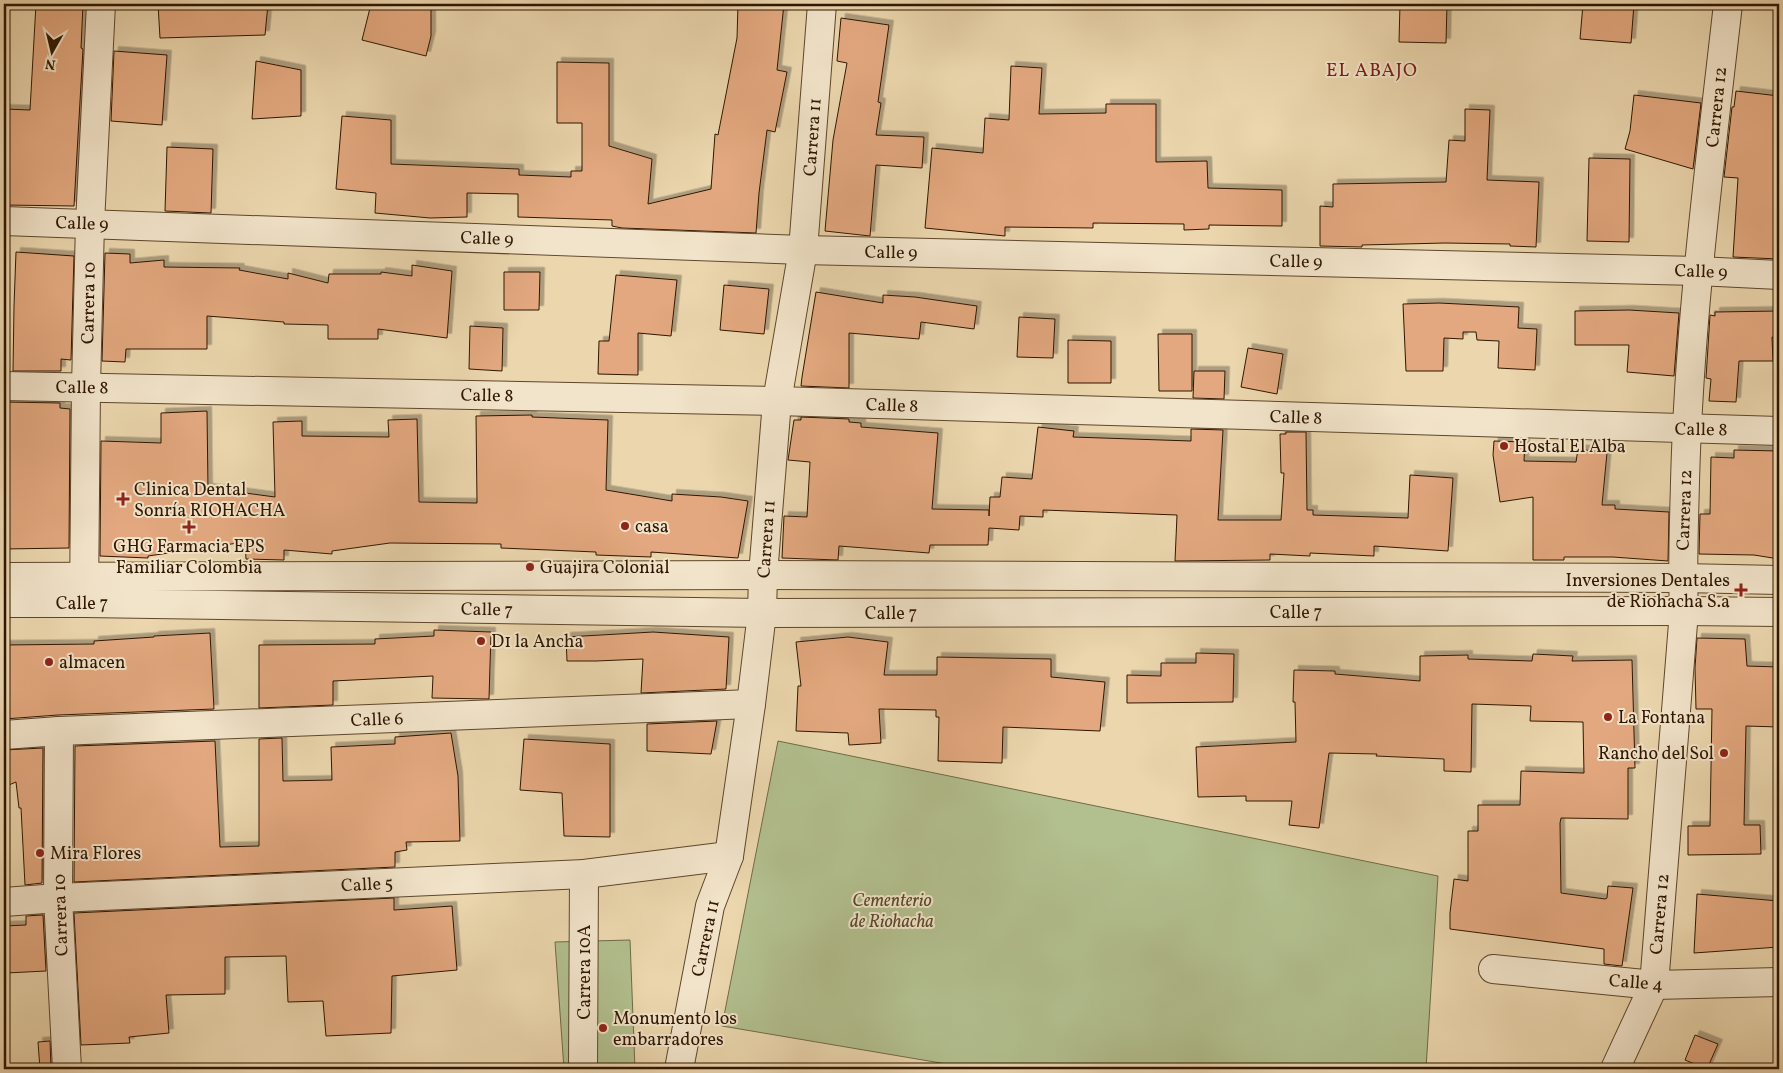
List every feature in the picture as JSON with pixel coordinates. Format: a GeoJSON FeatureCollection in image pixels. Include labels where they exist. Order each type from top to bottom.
{"type":"FeatureCollection","features":[{"type":"Feature","properties":{"kind":"street","name":"Carrera 10"},"geometry":{"type":"LineString","coordinates":[[84,590],[90,223],[101,4]]}},
{"type":"Feature","properties":{"kind":"street","name":"Carrera 11"},"geometry":{"type":"LineString","coordinates":[[679,1069],[710,906],[729,856],[751,704],[762,613],[763,575],[777,401],[803,250],[822,4]]}},
{"type":"Feature","properties":{"kind":"street","name":"Carrera 12"},"geometry":{"type":"LineString","coordinates":[[1615,1069],[1654,985],[1684,610],[1682,578],[1686,429],[1698,270],[1728,4]]}},
{"type":"Feature","properties":{"kind":"street","name":"Calle 9"},"geometry":{"type":"LineString","coordinates":[[4,221],[803,250],[1698,270],[1779,275]]}},
{"type":"Feature","properties":{"kind":"street","name":"Calle 8"},"geometry":{"type":"LineString","coordinates":[[4,386],[777,401],[1779,431]]}},
{"type":"Feature","properties":{"kind":"street","name":"Calle 7"},"geometry":{"type":"LineString","coordinates":[[4,603],[84,590],[763,575],[1682,578],[1779,580]]}},
{"type":"Feature","properties":{"kind":"street","name":"Calle 7"},"geometry":{"type":"LineString","coordinates":[[4,577],[84,590],[762,613],[1684,610],[1779,612]]}},
{"type":"Feature","properties":{"kind":"street","name":"Calle 6"},"geometry":{"type":"LineString","coordinates":[[4,735],[59,731],[751,704]]}},
{"type":"Feature","properties":{"kind":"street","name":"Carrera 10"},"geometry":{"type":"LineString","coordinates":[[59,731],[58,898],[67,1069]]}},
{"type":"Feature","properties":{"kind":"street","name":"Calle 5"},"geometry":{"type":"LineString","coordinates":[[4,902],[584,874],[729,856]]}},
{"type":"Feature","properties":{"kind":"street","name":"Carrera 10A"},"geometry":{"type":"LineString","coordinates":[[583,1069],[584,874]]}},
{"type":"Feature","properties":{"kind":"street","name":"Calle 4"},"geometry":{"type":"LineString","coordinates":[[1493,968],[1654,985],[1779,982]]}},
{"type":"Feature","properties":{"kind":"green space","name":"Cementerio de Riohacha"},"geometry":{"type":"Polygon","coordinates":[[[778,741],[1438,876],[1426,1069],[976,1069],[722,1026],[778,741]]]}},
{"type":"Feature","properties":{"kind":"green space"},"geometry":{"type":"Polygon","coordinates":[[[630,940],[635,1069],[564,1069],[555,942],[630,940]]]}},
{"type":"Feature","properties":{"kind":"building"},"geometry":{"type":"Polygon","coordinates":[[[36,4],[83,4],[81,48],[83,49],[74,206],[4,205],[4,109],[30,110],[36,4]]]}},
{"type":"Feature","properties":{"kind":"building"},"geometry":{"type":"Polygon","coordinates":[[[158,4],[268,4],[265,35],[160,38],[158,4]]]}},
{"type":"Feature","properties":{"kind":"building"},"geometry":{"type":"Polygon","coordinates":[[[371,4],[431,4],[431,36],[426,56],[362,40],[371,4]]]}},
{"type":"Feature","properties":{"kind":"building"},"geometry":{"type":"Polygon","coordinates":[[[738,4],[784,4],[777,70],[787,72],[775,132],[767,130],[756,233],[622,228],[612,226],[612,220],[518,217],[518,194],[467,193],[467,217],[430,218],[375,213],[376,193],[336,189],[342,116],[391,120],[391,164],[519,169],[519,175],[571,177],[571,171],[582,171],[582,123],[557,123],[557,62],[609,63],[609,146],[652,159],[648,204],[711,189],[715,134],[718,135],[737,38],[738,4]]]}},
{"type":"Feature","properties":{"kind":"building"},"geometry":{"type":"Polygon","coordinates":[[[1400,4],[1447,4],[1446,43],[1399,42],[1400,4]]]}},
{"type":"Feature","properties":{"kind":"building"},"geometry":{"type":"Polygon","coordinates":[[[1583,4],[1634,4],[1631,43],[1580,39],[1583,4]]]}},
{"type":"Feature","properties":{"kind":"building"},"geometry":{"type":"Polygon","coordinates":[[[841,18],[889,25],[878,102],[881,103],[876,135],[924,137],[922,168],[876,165],[870,236],[825,231],[833,140],[847,63],[837,61],[841,18]]]}},
{"type":"Feature","properties":{"kind":"building"},"geometry":{"type":"Polygon","coordinates":[[[114,51],[167,55],[162,125],[111,121],[114,51]]]}},
{"type":"Feature","properties":{"kind":"building"},"geometry":{"type":"Polygon","coordinates":[[[256,61],[301,70],[301,116],[252,119],[256,61]]]}},
{"type":"Feature","properties":{"kind":"building"},"geometry":{"type":"Polygon","coordinates":[[[1011,66],[1042,68],[1039,114],[1106,113],[1106,104],[1156,104],[1156,162],[1207,161],[1208,188],[1282,190],[1282,226],[1209,225],[1209,229],[1184,230],[1184,224],[1093,223],[1093,228],[1005,227],[1005,236],[925,228],[932,148],[983,153],[985,118],[1009,120],[1011,66]]]}},
{"type":"Feature","properties":{"kind":"building"},"geometry":{"type":"Polygon","coordinates":[[[1736,91],[1779,96],[1779,259],[1733,257],[1738,178],[1724,177],[1732,107],[1734,107],[1736,91]]]}},
{"type":"Feature","properties":{"kind":"building"},"geometry":{"type":"Polygon","coordinates":[[[1634,95],[1701,103],[1693,169],[1625,149],[1630,131],[1634,95]]]}},
{"type":"Feature","properties":{"kind":"building"},"geometry":{"type":"Polygon","coordinates":[[[1465,109],[1490,110],[1487,180],[1539,182],[1536,247],[1510,246],[1510,244],[1445,243],[1362,245],[1362,247],[1320,246],[1320,206],[1333,207],[1333,184],[1446,182],[1449,140],[1465,141],[1465,109]]]}},
{"type":"Feature","properties":{"kind":"building"},"geometry":{"type":"Polygon","coordinates":[[[167,147],[213,149],[211,213],[165,211],[167,147]]]}},
{"type":"Feature","properties":{"kind":"building"},"geometry":{"type":"Polygon","coordinates":[[[1589,158],[1630,159],[1629,242],[1587,241],[1589,158]]]}},
{"type":"Feature","properties":{"kind":"building"},"geometry":{"type":"Polygon","coordinates":[[[16,252],[74,256],[71,360],[61,359],[61,371],[13,371],[16,252]]]}},
{"type":"Feature","properties":{"kind":"building"},"geometry":{"type":"Polygon","coordinates":[[[105,253],[130,254],[130,263],[164,260],[164,267],[240,268],[239,270],[288,279],[288,273],[328,283],[329,274],[381,274],[381,272],[412,276],[412,265],[452,271],[447,338],[378,329],[378,339],[328,339],[328,325],[284,324],[284,322],[207,316],[207,349],[126,349],[125,362],[102,361],[105,253]]]}},
{"type":"Feature","properties":{"kind":"building"},"geometry":{"type":"Polygon","coordinates":[[[504,272],[540,272],[539,310],[504,310],[504,272]]]}},
{"type":"Feature","properties":{"kind":"building"},"geometry":{"type":"Polygon","coordinates":[[[616,275],[677,280],[671,336],[638,333],[638,375],[598,374],[599,341],[609,341],[616,275]]]}},
{"type":"Feature","properties":{"kind":"building"},"geometry":{"type":"Polygon","coordinates":[[[724,285],[769,289],[764,334],[720,330],[724,285]]]}},
{"type":"Feature","properties":{"kind":"building"},"geometry":{"type":"Polygon","coordinates":[[[816,292],[883,303],[883,295],[915,297],[977,306],[974,329],[921,322],[919,339],[849,333],[849,388],[801,386],[816,292]]]}},
{"type":"Feature","properties":{"kind":"building"},"geometry":{"type":"Polygon","coordinates":[[[1439,303],[1519,307],[1518,328],[1537,329],[1535,370],[1498,368],[1499,341],[1477,340],[1476,332],[1463,332],[1463,339],[1444,338],[1443,371],[1406,371],[1403,304],[1439,303]]]}},
{"type":"Feature","properties":{"kind":"building"},"geometry":{"type":"Polygon","coordinates":[[[1629,310],[1679,313],[1674,376],[1627,372],[1629,345],[1575,345],[1575,311],[1629,310]]]}},
{"type":"Feature","properties":{"kind":"building"},"geometry":{"type":"Polygon","coordinates":[[[1779,311],[1779,338],[1772,337],[1773,361],[1739,361],[1736,402],[1709,401],[1711,379],[1706,378],[1710,315],[1715,316],[1715,312],[1779,311]]]}},
{"type":"Feature","properties":{"kind":"building"},"geometry":{"type":"Polygon","coordinates":[[[1019,317],[1055,319],[1053,358],[1017,357],[1019,317]]]}},
{"type":"Feature","properties":{"kind":"building"},"geometry":{"type":"Polygon","coordinates":[[[470,326],[503,328],[502,371],[469,369],[470,326]]]}},
{"type":"Feature","properties":{"kind":"building"},"geometry":{"type":"Polygon","coordinates":[[[1158,334],[1192,334],[1192,391],[1159,391],[1158,334]]]}},
{"type":"Feature","properties":{"kind":"building"},"geometry":{"type":"Polygon","coordinates":[[[1068,340],[1111,341],[1111,383],[1068,383],[1068,340]]]}},
{"type":"Feature","properties":{"kind":"building"},"geometry":{"type":"Polygon","coordinates":[[[1248,348],[1283,354],[1277,394],[1241,387],[1248,348]]]}},
{"type":"Feature","properties":{"kind":"building"},"geometry":{"type":"Polygon","coordinates":[[[1194,371],[1225,371],[1224,399],[1193,398],[1194,371]]]}},
{"type":"Feature","properties":{"kind":"building"},"geometry":{"type":"Polygon","coordinates":[[[4,402],[60,403],[60,408],[70,409],[69,548],[4,549],[4,402]]]}},
{"type":"Feature","properties":{"kind":"building"},"geometry":{"type":"Polygon","coordinates":[[[207,411],[208,488],[275,497],[273,422],[302,421],[302,436],[389,437],[388,420],[417,419],[419,502],[477,503],[476,416],[532,415],[532,417],[608,420],[606,490],[672,501],[672,494],[721,497],[748,501],[738,558],[651,552],[651,557],[596,555],[596,552],[501,548],[501,544],[390,543],[332,551],[332,554],[284,550],[284,560],[246,559],[245,542],[148,556],[148,558],[100,556],[101,441],[161,443],[161,413],[207,411]]]}},
{"type":"Feature","properties":{"kind":"building"},"geometry":{"type":"Polygon","coordinates":[[[801,417],[849,419],[849,422],[861,423],[861,427],[938,433],[932,509],[989,510],[989,516],[990,497],[1000,497],[1002,477],[1032,479],[1038,427],[1074,431],[1073,437],[1191,441],[1191,429],[1223,430],[1218,520],[1281,520],[1284,473],[1281,473],[1280,434],[1286,434],[1286,432],[1306,432],[1307,510],[1313,510],[1313,515],[1408,518],[1410,475],[1453,478],[1448,551],[1374,546],[1374,556],[1310,553],[1310,556],[1270,554],[1270,560],[1175,561],[1177,515],[1043,510],[1043,517],[1020,516],[1019,530],[989,528],[988,545],[930,545],[929,553],[839,546],[838,560],[782,558],[784,516],[807,517],[810,462],[788,460],[794,420],[801,420],[801,417]]]}},
{"type":"Feature","properties":{"kind":"building"},"geometry":{"type":"Polygon","coordinates":[[[1494,441],[1525,442],[1524,461],[1576,462],[1578,449],[1607,453],[1602,505],[1615,505],[1615,509],[1669,512],[1668,561],[1613,557],[1564,557],[1564,560],[1533,560],[1533,497],[1500,502],[1493,455],[1494,441]]]}},
{"type":"Feature","properties":{"kind":"building"},"geometry":{"type":"Polygon","coordinates":[[[1734,450],[1778,451],[1777,529],[1779,529],[1779,559],[1754,555],[1699,554],[1700,514],[1710,514],[1711,457],[1734,458],[1734,450]]]}},
{"type":"Feature","properties":{"kind":"building"},"geometry":{"type":"Polygon","coordinates":[[[434,630],[491,632],[489,699],[432,698],[433,676],[333,681],[333,705],[259,708],[259,645],[375,644],[375,639],[434,636],[434,630]]]}},
{"type":"Feature","properties":{"kind":"building"},"geometry":{"type":"Polygon","coordinates":[[[653,632],[729,637],[726,689],[641,693],[643,659],[567,661],[566,637],[653,632]]]}},
{"type":"Feature","properties":{"kind":"building"},"geometry":{"type":"Polygon","coordinates":[[[210,633],[214,709],[4,719],[4,645],[94,644],[94,641],[210,633]]]}},
{"type":"Feature","properties":{"kind":"building"},"geometry":{"type":"Polygon","coordinates":[[[848,637],[888,642],[884,675],[937,675],[937,657],[1051,659],[1051,677],[1105,682],[1100,731],[1003,727],[1002,763],[938,761],[939,717],[936,717],[936,710],[879,709],[881,743],[849,745],[848,733],[796,731],[798,686],[801,686],[796,642],[848,637]]]}},
{"type":"Feature","properties":{"kind":"building"},"geometry":{"type":"Polygon","coordinates":[[[1697,638],[1745,639],[1747,666],[1779,667],[1779,727],[1746,726],[1744,825],[1760,825],[1761,854],[1688,855],[1688,826],[1710,826],[1712,709],[1696,709],[1695,668],[1697,638]]]}},
{"type":"Feature","properties":{"kind":"building"},"geometry":{"type":"Polygon","coordinates":[[[1196,653],[1234,654],[1233,702],[1127,703],[1127,675],[1161,676],[1161,663],[1196,663],[1196,653]]]}},
{"type":"Feature","properties":{"kind":"building"},"geometry":{"type":"Polygon","coordinates":[[[1533,654],[1573,656],[1572,661],[1632,660],[1635,768],[1628,768],[1628,819],[1561,818],[1560,823],[1561,893],[1605,899],[1607,898],[1608,886],[1633,888],[1622,966],[1604,964],[1604,949],[1450,929],[1454,879],[1468,881],[1468,831],[1478,831],[1478,805],[1520,805],[1521,771],[1584,773],[1583,722],[1530,721],[1531,706],[1472,704],[1471,772],[1444,771],[1444,759],[1376,756],[1377,754],[1329,753],[1319,828],[1289,825],[1292,801],[1246,801],[1246,796],[1198,797],[1196,747],[1296,742],[1295,702],[1293,702],[1294,670],[1335,671],[1335,674],[1420,681],[1420,656],[1468,655],[1468,659],[1532,661],[1533,654]]]}},
{"type":"Feature","properties":{"kind":"building"},"geometry":{"type":"Polygon","coordinates":[[[717,721],[711,754],[647,751],[647,724],[717,721]]]}},
{"type":"Feature","properties":{"kind":"building"},"geometry":{"type":"Polygon","coordinates":[[[451,733],[458,776],[460,841],[406,842],[407,850],[395,852],[395,867],[74,882],[75,746],[215,741],[220,847],[259,846],[259,739],[282,738],[283,781],[332,780],[331,747],[395,744],[395,737],[451,733]]]}},
{"type":"Feature","properties":{"kind":"building"},"geometry":{"type":"Polygon","coordinates":[[[524,739],[610,744],[610,837],[564,836],[562,793],[520,790],[524,739]]]}},
{"type":"Feature","properties":{"kind":"building"},"geometry":{"type":"Polygon","coordinates":[[[43,748],[42,883],[25,885],[21,808],[19,808],[16,782],[4,787],[4,750],[43,748]]]}},
{"type":"Feature","properties":{"kind":"building"},"geometry":{"type":"Polygon","coordinates":[[[1697,894],[1779,901],[1779,947],[1694,953],[1697,894]]]}},
{"type":"Feature","properties":{"kind":"building"},"geometry":{"type":"Polygon","coordinates":[[[394,898],[394,910],[452,906],[457,970],[392,976],[391,1033],[326,1036],[323,1001],[288,1002],[286,956],[225,957],[225,994],[166,995],[169,1033],[129,1037],[130,1043],[81,1045],[74,913],[394,898]]]}},
{"type":"Feature","properties":{"kind":"building"},"geometry":{"type":"Polygon","coordinates":[[[43,915],[46,971],[6,973],[4,926],[26,925],[26,916],[43,915]]]}},
{"type":"Feature","properties":{"kind":"building"},"geometry":{"type":"Polygon","coordinates":[[[1695,1035],[1718,1044],[1707,1069],[1685,1060],[1695,1035]]]}},
{"type":"Feature","properties":{"kind":"building"},"geometry":{"type":"Polygon","coordinates":[[[50,1041],[51,1069],[40,1069],[38,1042],[50,1041]]]}},
{"type":"Feature","properties":{"kind":"place","name":"Hostal El Alba"},"geometry":{"type":"Point","coordinates":[1504,446]}},
{"type":"Feature","properties":{"kind":"place","name":"Clinica Dental Sonría RIOHACHA"},"geometry":{"type":"Point","coordinates":[123,499]}},
{"type":"Feature","properties":{"kind":"place","name":"casa"},"geometry":{"type":"Point","coordinates":[625,526]}},
{"type":"Feature","properties":{"kind":"place","name":"GHG Farmacia EPS Familiar Colombia"},"geometry":{"type":"Point","coordinates":[189,527]}},
{"type":"Feature","properties":{"kind":"place","name":"Guajira Colonial"},"geometry":{"type":"Point","coordinates":[530,567]}},
{"type":"Feature","properties":{"kind":"place","name":"Inversiones Dentales de Riohacha S.a"},"geometry":{"type":"Point","coordinates":[1741,590]}},
{"type":"Feature","properties":{"kind":"place","name":"D1 la Ancha"},"geometry":{"type":"Point","coordinates":[481,641]}},
{"type":"Feature","properties":{"kind":"place","name":"almacen"},"geometry":{"type":"Point","coordinates":[49,662]}},
{"type":"Feature","properties":{"kind":"place","name":"La Fontana"},"geometry":{"type":"Point","coordinates":[1608,717]}},
{"type":"Feature","properties":{"kind":"place","name":"Rancho del Sol"},"geometry":{"type":"Point","coordinates":[1724,753]}},
{"type":"Feature","properties":{"kind":"place","name":"Mira Flores"},"geometry":{"type":"Point","coordinates":[40,853]}},
{"type":"Feature","properties":{"kind":"place","name":"Monumento los embarradores"},"geometry":{"type":"Point","coordinates":[603,1028]}},
{"type":"Feature","properties":{"kind":"district","name":"EL ABAJO"},"geometry":{"type":"Point","coordinates":[1372,69]}}]}
